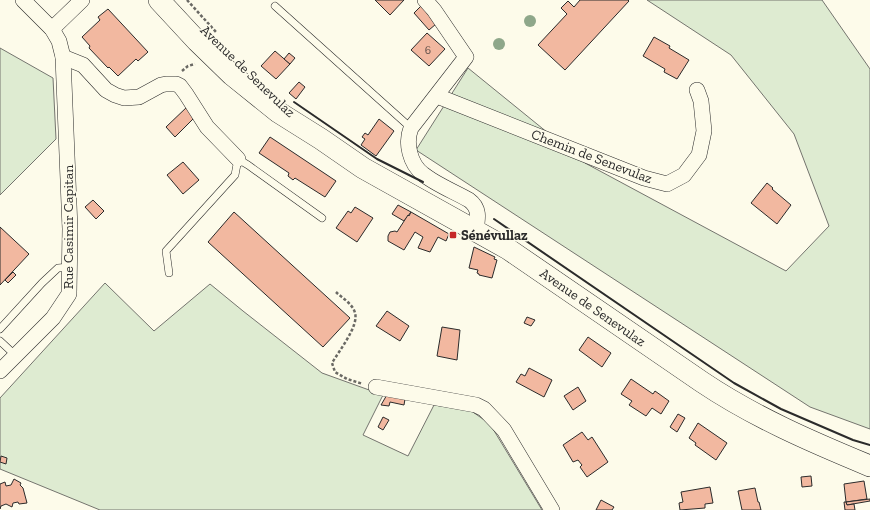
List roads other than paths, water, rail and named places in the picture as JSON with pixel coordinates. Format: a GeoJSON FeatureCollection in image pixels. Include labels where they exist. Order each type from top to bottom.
{"type":"FeatureCollection","features":[{"type":"Feature","properties":{"kind":"main road","name":"Avenue de Senevulaz"},"geometry":{"type":"LineString","coordinates":[[159,0],[211,56],[259,98],[363,168],[476,230],[540,270],[724,396],[786,430],[870,466]]}},
{"type":"Feature","properties":{"kind":"main road","name":"Avenue de Senevulaz"},"geometry":{"type":"LineString","coordinates":[[177,0],[256,82],[321,139]]}},
{"type":"Feature","properties":{"kind":"street","name":"Rue Casimir Capitan"},"geometry":{"type":"LineString","coordinates":[[0,371],[53,318],[69,294],[70,229],[63,58],[60,41],[52,29],[23,0]]}},
{"type":"Feature","properties":{"kind":"street"},"geometry":{"type":"LineString","coordinates":[[52,29],[82,0]]}},
{"type":"Feature","properties":{"kind":"street"},"geometry":{"type":"LineString","coordinates":[[425,0],[434,10],[466,57],[411,128],[408,138],[410,155],[414,164],[426,177],[472,202],[478,213],[476,230]]}},
{"type":"Feature","properties":{"kind":"street"},"geometry":{"type":"LineString","coordinates":[[63,58],[84,65],[106,90],[124,98],[139,97],[161,85],[173,84],[180,86],[207,127],[238,159]]}},
{"type":"Feature","properties":{"kind":"street","name":"Chemin de Senevulaz"},"geometry":{"type":"LineString","coordinates":[[437,96],[644,178],[667,184],[684,175],[699,155],[704,131],[701,101],[697,90]]}},
{"type":"Feature","properties":{"kind":"street"},"geometry":{"type":"LineString","coordinates":[[376,387],[476,405],[484,409],[504,430],[552,510]]}},
{"type":"Feature","properties":{"kind":"lane"},"geometry":{"type":"LineString","coordinates":[[274,6],[411,128]]}},
{"type":"Feature","properties":{"kind":"lane"},"geometry":{"type":"LineString","coordinates":[[169,273],[166,251],[235,175],[238,159],[248,164],[322,218]]}},
{"type":"Feature","properties":{"kind":"lane"},"geometry":{"type":"LineString","coordinates":[[0,329],[42,283],[58,268],[70,267]]}},
{"type":"Feature","properties":{"kind":"lane"},"geometry":{"type":"LineString","coordinates":[[0,341],[15,355]]}},
{"type":"Feature","properties":{"kind":"place","name":"Sénévullaz"},"geometry":{"type":"Point","coordinates":[453,235]}}]}
